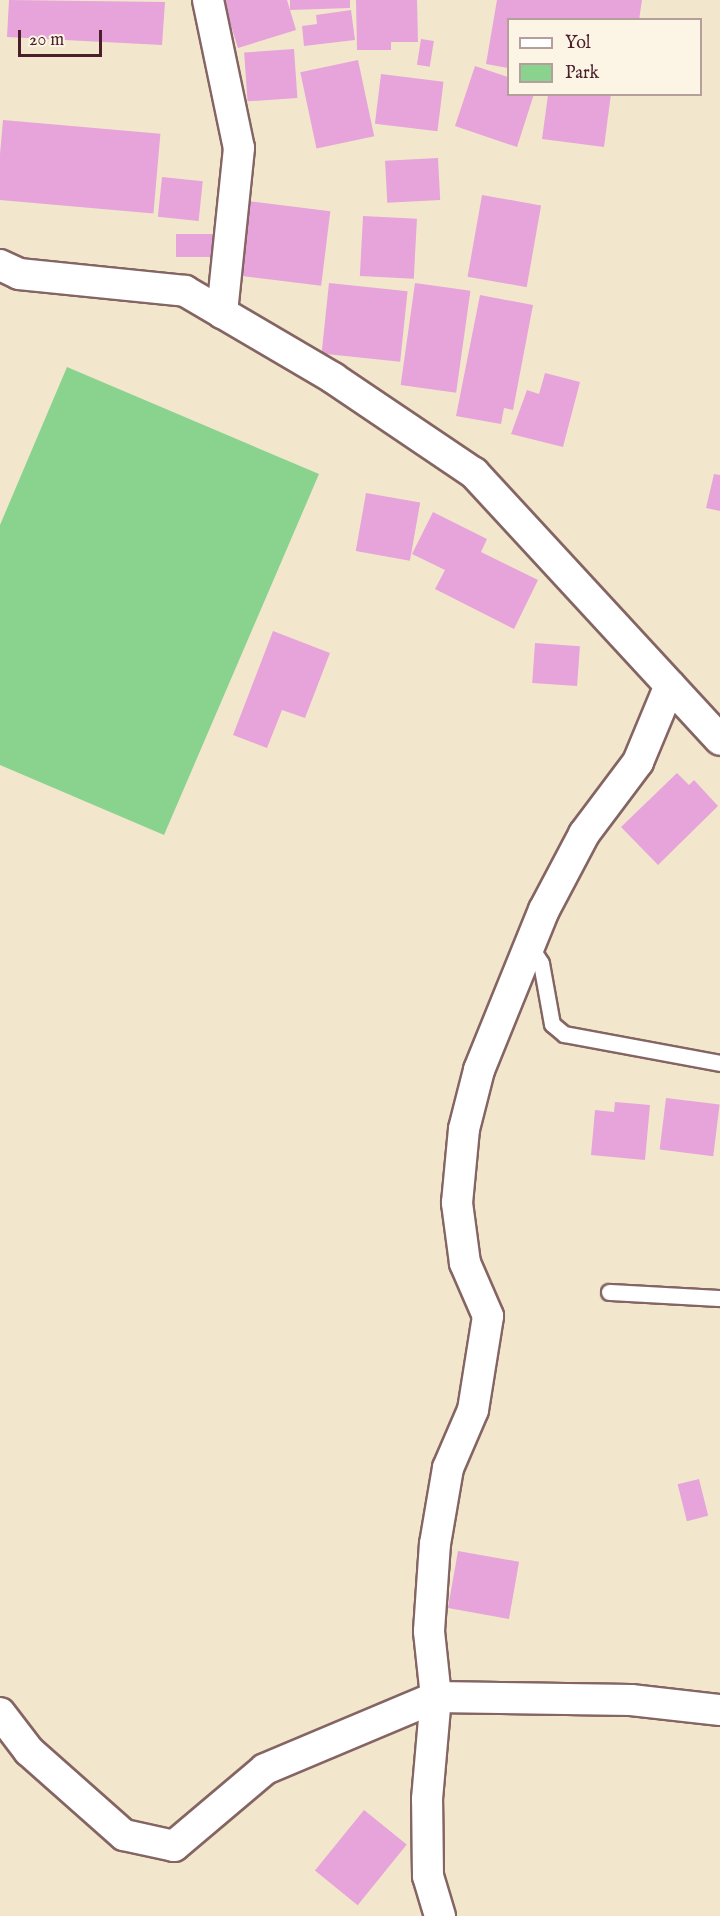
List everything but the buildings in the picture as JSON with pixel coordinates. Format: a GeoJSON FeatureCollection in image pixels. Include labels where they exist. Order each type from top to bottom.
{"type":"FeatureCollection","features":[{"type":"Feature","properties":{"kind":"street"},"geometry":{"type":"LineString","coordinates":[[208,0],[239,148],[222,313]]}},
{"type":"Feature","properties":{"kind":"street"},"geometry":{"type":"LineString","coordinates":[[0,265],[19,274],[184,291],[333,378],[474,472],[720,740]]}},
{"type":"Feature","properties":{"kind":"street"},"geometry":{"type":"LineString","coordinates":[[440,1916],[428,1876],[436,1697],[429,1631],[435,1544],[448,1468],[473,1410],[488,1316],[465,1263],[458,1213],[464,1130],[479,1070],[530,945],[584,834],[638,762],[670,685]]}},
{"type":"Feature","properties":{"kind":"street"},"geometry":{"type":"LineString","coordinates":[[0,1713],[29,1751],[124,1835],[174,1846],[265,1769],[436,1697],[631,1700],[720,1710]]}},
{"type":"Feature","properties":{"kind":"lane"},"geometry":{"type":"LineString","coordinates":[[530,945],[542,963],[552,1024],[564,1034],[720,1064]]}},
{"type":"Feature","properties":{"kind":"lane"},"geometry":{"type":"LineString","coordinates":[[609,1292],[720,1298]]}},
{"type":"Feature","properties":{"kind":"green space"},"geometry":{"type":"Polygon","coordinates":[[[67,367],[319,474],[164,835],[0,765],[0,525],[67,367]]]}}]}
